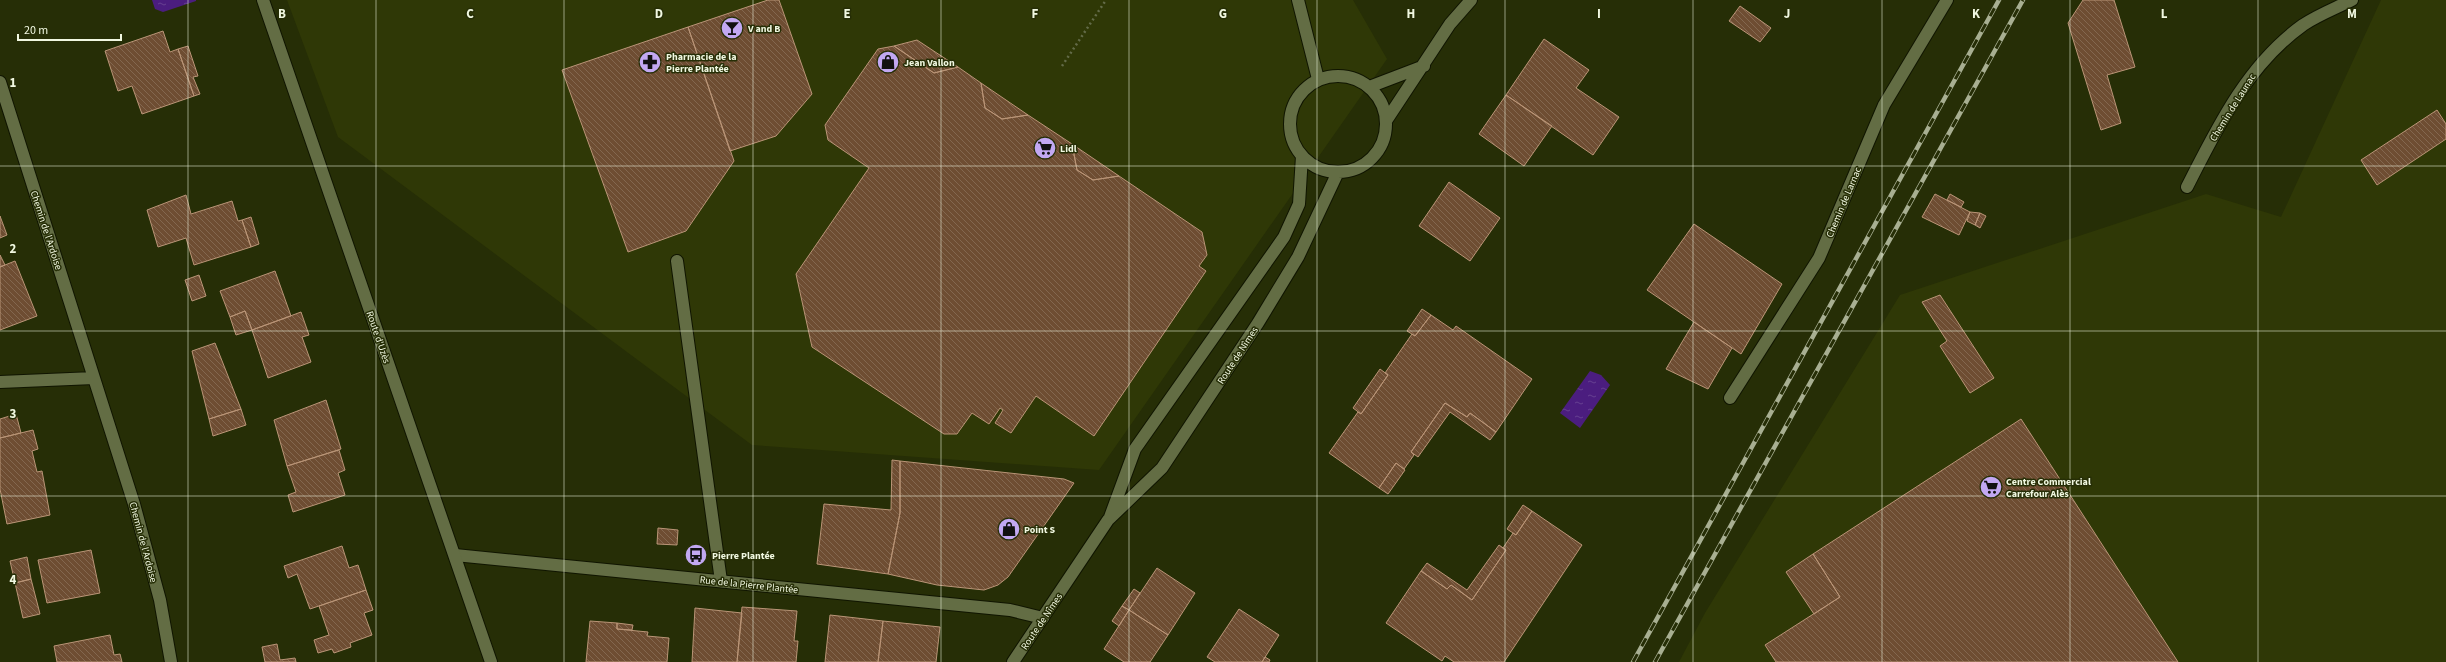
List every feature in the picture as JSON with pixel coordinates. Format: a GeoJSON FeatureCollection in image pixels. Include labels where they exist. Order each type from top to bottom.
{"type":"FeatureCollection","features":[{"type":"Feature","properties":{"kind":"main road","name":"Route d'Uzès"},"geometry":{"type":"LineString","coordinates":[[263,0],[491,662]]}},
{"type":"Feature","properties":{"kind":"main road"},"geometry":{"type":"LineString","coordinates":[[267,12],[272,0]]}},
{"type":"Feature","properties":{"kind":"main road"},"geometry":{"type":"LineString","coordinates":[[1298,0],[1318,79]]}},
{"type":"Feature","properties":{"kind":"main road"},"geometry":{"type":"LineString","coordinates":[[1386,121],[1424,66],[1450,24],[1461,0]]}},
{"type":"Feature","properties":{"kind":"main road"},"geometry":{"type":"LineString","coordinates":[[1450,24],[1471,0]]}},
{"type":"Feature","properties":{"kind":"main road","name":"Chemin de Larnac"},"geometry":{"type":"LineString","coordinates":[[1730,398],[1819,258],[1884,105],[1947,0]]}},
{"type":"Feature","properties":{"kind":"main road","name":"Chemin de Launac"},"geometry":{"type":"LineString","coordinates":[[2187,187],[2219,124],[2256,68],[2303,25],[2352,0]]}},
{"type":"Feature","properties":{"kind":"main road"},"geometry":{"type":"LineString","coordinates":[[1369,87],[1424,66]]}},
{"type":"Feature","properties":{"kind":"main road"},"geometry":{"type":"LineString","coordinates":[[1336,75],[1351,78],[1369,87],[1381,104],[1386,121],[1385,132],[1379,148],[1368,161],[1354,169],[1338,172],[1318,167],[1302,156],[1294,143],[1291,132],[1291,112],[1297,98],[1318,79],[1336,75]]}},
{"type":"Feature","properties":{"kind":"main road","name":"Chemin de l'Ardoise"},"geometry":{"type":"LineString","coordinates":[[0,82],[4,106],[134,504],[160,600],[171,662]]}},
{"type":"Feature","properties":{"kind":"main road","name":"Route de Nîmes"},"geometry":{"type":"LineString","coordinates":[[1108,520],[1135,449],[1284,237],[1299,204],[1302,156]]}},
{"type":"Feature","properties":{"kind":"main road","name":"Route de Nîmes"},"geometry":{"type":"LineString","coordinates":[[1014,662],[1108,520],[1162,468],[1245,343],[1298,257],[1338,172]]}},
{"type":"Feature","properties":{"kind":"main road"},"geometry":{"type":"LineString","coordinates":[[677,261],[721,581]]}},
{"type":"Feature","properties":{"kind":"main road"},"geometry":{"type":"LineString","coordinates":[[0,382],[94,378]]}},
{"type":"Feature","properties":{"kind":"main road","name":"Rue de la Pierre Plantée"},"geometry":{"type":"LineString","coordinates":[[455,555],[1010,610],[1042,618]]}},
{"type":"Feature","properties":{"kind":"path"},"geometry":{"type":"LineString","coordinates":[[1062,66],[1106,0]]}},
{"type":"Feature","properties":{"kind":"shaded area"},"geometry":{"type":"Polygon","coordinates":[[[287,0],[1353,0],[1387,59],[1099,470],[752,445],[338,137],[287,0]]]}},
{"type":"Feature","properties":{"kind":"shaded area"},"geometry":{"type":"Polygon","coordinates":[[[2381,0],[2446,0],[2446,662],[1679,662],[1705,613],[1900,295],[2206,194],[2281,217],[2381,0]]]}},
{"type":"Feature","properties":{"kind":"water"},"geometry":{"type":"Polygon","coordinates":[[[152,0],[196,1],[163,12],[155,9],[152,0]]]}},
{"type":"Feature","properties":{"kind":"water"},"geometry":{"type":"Polygon","coordinates":[[[1590,371],[1601,375],[1610,385],[1580,428],[1560,413],[1590,371]]]}},
{"type":"Feature","properties":{"kind":"building"},"geometry":{"type":"Polygon","coordinates":[[[768,0],[779,0],[812,94],[776,136],[730,151],[688,27],[768,0]]]}},
{"type":"Feature","properties":{"kind":"building"},"geometry":{"type":"Polygon","coordinates":[[[2083,0],[2114,0],[2135,67],[2107,75],[2121,123],[2101,130],[2068,23],[2083,0]]]}},
{"type":"Feature","properties":{"kind":"building"},"geometry":{"type":"Polygon","coordinates":[[[1740,6],[1771,28],[1760,42],[1729,21],[1740,6]]]}},
{"type":"Feature","properties":{"kind":"building"},"geometry":{"type":"Polygon","coordinates":[[[688,27],[734,161],[686,231],[628,252],[562,70],[688,27]]]}},
{"type":"Feature","properties":{"kind":"building"},"geometry":{"type":"Polygon","coordinates":[[[163,31],[170,52],[178,49],[194,96],[142,114],[132,86],[118,91],[105,51],[163,31]]]}},
{"type":"Feature","properties":{"kind":"building"},"geometry":{"type":"Polygon","coordinates":[[[1544,39],[1589,70],[1576,88],[1619,117],[1593,155],[1506,95],[1544,39]]]}},
{"type":"Feature","properties":{"kind":"building"},"geometry":{"type":"Polygon","coordinates":[[[917,40],[958,67],[934,73],[894,46],[917,40]]]}},
{"type":"Feature","properties":{"kind":"building"},"geometry":{"type":"Polygon","coordinates":[[[188,46],[198,76],[193,77],[200,94],[194,96],[178,49],[188,46]]]}},
{"type":"Feature","properties":{"kind":"building"},"geometry":{"type":"Polygon","coordinates":[[[894,46],[934,73],[958,67],[981,83],[985,108],[1002,119],[1028,115],[1072,144],[1077,170],[1093,180],[1119,176],[1202,232],[1207,255],[1199,266],[1206,271],[1094,436],[1036,396],[1011,433],[995,423],[1003,410],[1000,408],[989,424],[972,413],[957,434],[944,434],[812,347],[796,274],[869,168],[828,140],[825,125],[878,49],[894,46]]]}},
{"type":"Feature","properties":{"kind":"building"},"geometry":{"type":"Polygon","coordinates":[[[981,83],[1028,115],[1002,119],[985,108],[981,83]]]}},
{"type":"Feature","properties":{"kind":"building"},"geometry":{"type":"Polygon","coordinates":[[[1506,95],[1552,126],[1524,166],[1479,134],[1506,95]]]}},
{"type":"Feature","properties":{"kind":"building"},"geometry":{"type":"Polygon","coordinates":[[[2437,110],[2446,124],[2446,139],[2377,185],[2361,160],[2437,110]]]}},
{"type":"Feature","properties":{"kind":"building"},"geometry":{"type":"Polygon","coordinates":[[[1072,144],[1119,176],[1093,180],[1077,170],[1072,144]]]}},
{"type":"Feature","properties":{"kind":"building"},"geometry":{"type":"Polygon","coordinates":[[[1449,182],[1500,218],[1470,261],[1419,226],[1449,182]]]}},
{"type":"Feature","properties":{"kind":"building"},"geometry":{"type":"Polygon","coordinates":[[[1935,194],[1970,212],[1959,235],[1922,217],[1935,194]]]}},
{"type":"Feature","properties":{"kind":"building"},"geometry":{"type":"Polygon","coordinates":[[[1950,194],[1964,202],[1961,207],[1947,200],[1950,194]]]}},
{"type":"Feature","properties":{"kind":"building"},"geometry":{"type":"Polygon","coordinates":[[[186,195],[191,214],[232,201],[238,221],[242,220],[251,247],[194,265],[186,238],[158,247],[147,210],[186,195]]]}},
{"type":"Feature","properties":{"kind":"building"},"geometry":{"type":"Polygon","coordinates":[[[1970,212],[1980,213],[1975,225],[1967,221],[1970,212]]]}},
{"type":"Feature","properties":{"kind":"building"},"geometry":{"type":"Polygon","coordinates":[[[1980,213],[1986,216],[1980,228],[1975,225],[1980,213]]]}},
{"type":"Feature","properties":{"kind":"building"},"geometry":{"type":"Polygon","coordinates":[[[0,216],[7,235],[0,238],[0,216]]]}},
{"type":"Feature","properties":{"kind":"building"},"geometry":{"type":"Polygon","coordinates":[[[251,217],[259,244],[251,247],[242,220],[251,217]]]}},
{"type":"Feature","properties":{"kind":"building"},"geometry":{"type":"Polygon","coordinates":[[[1694,224],[1782,284],[1741,354],[1647,290],[1694,224]]]}},
{"type":"Feature","properties":{"kind":"building"},"geometry":{"type":"Polygon","coordinates":[[[0,255],[5,265],[0,267],[0,255]]]}},
{"type":"Feature","properties":{"kind":"building"},"geometry":{"type":"Polygon","coordinates":[[[15,261],[37,316],[0,330],[0,267],[15,261]]]}},
{"type":"Feature","properties":{"kind":"building"},"geometry":{"type":"Polygon","coordinates":[[[275,271],[291,316],[252,330],[245,311],[230,317],[220,291],[275,271]]]}},
{"type":"Feature","properties":{"kind":"building"},"geometry":{"type":"Polygon","coordinates":[[[199,275],[206,296],[192,301],[185,280],[199,275]]]}},
{"type":"Feature","properties":{"kind":"building"},"geometry":{"type":"Polygon","coordinates":[[[1940,295],[1994,378],[1970,393],[1940,346],[1947,341],[1922,302],[1940,295]]]}},
{"type":"Feature","properties":{"kind":"building"},"geometry":{"type":"Polygon","coordinates":[[[1422,309],[1431,315],[1415,336],[1407,331],[1422,309]]]}},
{"type":"Feature","properties":{"kind":"building"},"geometry":{"type":"Polygon","coordinates":[[[245,311],[252,330],[236,335],[230,317],[245,311]]]}},
{"type":"Feature","properties":{"kind":"building"},"geometry":{"type":"Polygon","coordinates":[[[301,312],[309,335],[302,337],[311,362],[268,378],[252,330],[301,312]]]}},
{"type":"Feature","properties":{"kind":"building"},"geometry":{"type":"Polygon","coordinates":[[[1431,315],[1453,330],[1456,326],[1532,379],[1496,432],[1470,413],[1467,417],[1445,403],[1411,452],[1414,455],[1404,469],[1396,463],[1379,488],[1329,453],[1358,412],[1361,414],[1388,375],[1385,373],[1412,334],[1415,336],[1431,315]]]}},
{"type":"Feature","properties":{"kind":"building"},"geometry":{"type":"Polygon","coordinates":[[[1694,322],[1732,348],[1708,389],[1666,369],[1694,322]]]}},
{"type":"Feature","properties":{"kind":"building"},"geometry":{"type":"Polygon","coordinates":[[[215,343],[241,409],[209,419],[192,351],[215,343]]]}},
{"type":"Feature","properties":{"kind":"building"},"geometry":{"type":"Polygon","coordinates":[[[1380,369],[1388,375],[1361,414],[1353,408],[1380,369]]]}},
{"type":"Feature","properties":{"kind":"building"},"geometry":{"type":"Polygon","coordinates":[[[326,400],[341,449],[287,466],[274,420],[326,400]]]}},
{"type":"Feature","properties":{"kind":"building"},"geometry":{"type":"Polygon","coordinates":[[[1445,403],[1467,417],[1470,413],[1496,432],[1490,440],[1450,412],[1418,457],[1411,452],[1445,403]]]}},
{"type":"Feature","properties":{"kind":"building"},"geometry":{"type":"Polygon","coordinates":[[[241,409],[246,425],[213,436],[209,419],[241,409]]]}},
{"type":"Feature","properties":{"kind":"building"},"geometry":{"type":"Polygon","coordinates":[[[16,414],[21,433],[0,438],[0,419],[16,414]]]}},
{"type":"Feature","properties":{"kind":"building","name":"Centre Commercial Carrefour Alès"},"geometry":{"type":"Polygon","coordinates":[[[2021,419],[2178,662],[1776,662],[1765,645],[1840,597],[1813,554],[2021,419]]]}},
{"type":"Feature","properties":{"kind":"building"},"geometry":{"type":"Polygon","coordinates":[[[33,430],[38,449],[32,451],[37,472],[42,471],[50,515],[7,524],[0,489],[0,438],[33,430]]]}},
{"type":"Feature","properties":{"kind":"building"},"geometry":{"type":"Polygon","coordinates":[[[339,450],[345,470],[338,473],[345,495],[293,512],[288,495],[296,492],[287,466],[339,450]]]}},
{"type":"Feature","properties":{"kind":"building"},"geometry":{"type":"Polygon","coordinates":[[[892,460],[900,461],[900,513],[888,574],[817,564],[824,504],[891,510],[892,460]]]}},
{"type":"Feature","properties":{"kind":"building"},"geometry":{"type":"Polygon","coordinates":[[[900,461],[1064,479],[1074,483],[1008,577],[998,585],[984,590],[937,585],[888,574],[900,513],[900,461]]]}},
{"type":"Feature","properties":{"kind":"building"},"geometry":{"type":"Polygon","coordinates":[[[1396,463],[1405,470],[1388,494],[1379,488],[1396,463]]]}},
{"type":"Feature","properties":{"kind":"building"},"geometry":{"type":"Polygon","coordinates":[[[1523,505],[1532,511],[1516,535],[1507,529],[1523,505]]]}},
{"type":"Feature","properties":{"kind":"building"},"geometry":{"type":"Polygon","coordinates":[[[1532,511],[1582,545],[1504,662],[1454,662],[1445,656],[1442,661],[1386,623],[1421,571],[1447,589],[1451,585],[1472,600],[1506,550],[1503,548],[1513,533],[1516,535],[1532,511]]]}},
{"type":"Feature","properties":{"kind":"building"},"geometry":{"type":"Polygon","coordinates":[[[658,528],[678,530],[677,545],[657,544],[658,528]]]}},
{"type":"Feature","properties":{"kind":"building"},"geometry":{"type":"Polygon","coordinates":[[[1499,545],[1506,550],[1472,600],[1451,585],[1447,589],[1421,571],[1427,563],[1467,590],[1499,545]]]}},
{"type":"Feature","properties":{"kind":"building"},"geometry":{"type":"Polygon","coordinates":[[[342,546],[349,568],[358,565],[366,590],[310,609],[297,574],[288,578],[284,566],[342,546]]]}},
{"type":"Feature","properties":{"kind":"building"},"geometry":{"type":"Polygon","coordinates":[[[91,550],[100,593],[47,603],[38,560],[91,550]]]}},
{"type":"Feature","properties":{"kind":"building"},"geometry":{"type":"Polygon","coordinates":[[[1813,554],[1840,597],[1814,614],[1786,572],[1813,554]]]}},
{"type":"Feature","properties":{"kind":"building"},"geometry":{"type":"Polygon","coordinates":[[[27,557],[31,579],[15,583],[10,561],[27,557]]]}},
{"type":"Feature","properties":{"kind":"building"},"geometry":{"type":"Polygon","coordinates":[[[1157,568],[1195,593],[1168,635],[1129,610],[1157,568]]]}},
{"type":"Feature","properties":{"kind":"building"},"geometry":{"type":"Polygon","coordinates":[[[31,579],[40,614],[23,618],[15,583],[31,579]]]}},
{"type":"Feature","properties":{"kind":"building"},"geometry":{"type":"Polygon","coordinates":[[[1134,589],[1140,593],[1129,610],[1122,606],[1134,589]]]}},
{"type":"Feature","properties":{"kind":"building"},"geometry":{"type":"Polygon","coordinates":[[[366,590],[373,610],[364,613],[372,635],[350,643],[351,647],[334,653],[332,649],[318,653],[314,640],[329,635],[319,606],[366,590]]]}},
{"type":"Feature","properties":{"kind":"building"},"geometry":{"type":"Polygon","coordinates":[[[1122,606],[1129,610],[1119,626],[1112,621],[1122,606]]]}},
{"type":"Feature","properties":{"kind":"building"},"geometry":{"type":"Polygon","coordinates":[[[742,607],[797,611],[794,641],[798,641],[796,662],[737,662],[742,607]]]}},
{"type":"Feature","properties":{"kind":"building"},"geometry":{"type":"Polygon","coordinates":[[[695,608],[742,613],[737,662],[692,662],[695,608]]]}},
{"type":"Feature","properties":{"kind":"building"},"geometry":{"type":"Polygon","coordinates":[[[1239,609],[1279,635],[1262,662],[1215,662],[1207,657],[1239,609]]]}},
{"type":"Feature","properties":{"kind":"building"},"geometry":{"type":"Polygon","coordinates":[[[1129,610],[1168,635],[1150,662],[1124,662],[1104,649],[1129,610]]]}},
{"type":"Feature","properties":{"kind":"building"},"geometry":{"type":"Polygon","coordinates":[[[830,615],[883,621],[878,662],[825,662],[830,615]]]}},
{"type":"Feature","properties":{"kind":"building"},"geometry":{"type":"Polygon","coordinates":[[[590,621],[617,623],[617,629],[648,632],[647,636],[669,638],[667,662],[586,662],[590,621]]]}},
{"type":"Feature","properties":{"kind":"building"},"geometry":{"type":"Polygon","coordinates":[[[883,621],[940,627],[936,662],[878,662],[883,621]]]}},
{"type":"Feature","properties":{"kind":"building"},"geometry":{"type":"Polygon","coordinates":[[[617,623],[633,625],[632,630],[617,629],[617,623]]]}},
{"type":"Feature","properties":{"kind":"building"},"geometry":{"type":"Polygon","coordinates":[[[110,635],[114,655],[120,654],[122,662],[57,662],[54,646],[110,635]]]}},
{"type":"Feature","properties":{"kind":"building"},"geometry":{"type":"Polygon","coordinates":[[[277,644],[280,660],[295,658],[296,662],[265,662],[262,647],[277,644]]]}},
{"type":"Feature","properties":{"kind":"building"},"geometry":{"type":"Polygon","coordinates":[[[1265,657],[1270,660],[1269,662],[1262,662],[1265,657]]]}},
{"type":"Feature","properties":{"kind":"railway"},"geometry":{"type":"LineString","coordinates":[[1633,662],[1999,0]]}},
{"type":"Feature","properties":{"kind":"railway"},"geometry":{"type":"LineString","coordinates":[[1655,662],[2023,0]]}},
{"type":"Feature","properties":{"kind":"place","name":"V and B"},"geometry":{"type":"Point","coordinates":[732,28]}},
{"type":"Feature","properties":{"kind":"place","name":"Pharmacie de la Pierre Plantée"},"geometry":{"type":"Point","coordinates":[650,62]}},
{"type":"Feature","properties":{"kind":"place","name":"Jean Vallon"},"geometry":{"type":"Point","coordinates":[888,62]}},
{"type":"Feature","properties":{"kind":"place","name":"Lidl"},"geometry":{"type":"Point","coordinates":[1045,148]}},
{"type":"Feature","properties":{"kind":"place","name":"Centre Commercial Carrefour Alès"},"geometry":{"type":"Point","coordinates":[1991,487]}},
{"type":"Feature","properties":{"kind":"place","name":"Point S"},"geometry":{"type":"Point","coordinates":[1009,529]}},
{"type":"Feature","properties":{"kind":"place","name":"Pierre Plantée"},"geometry":{"type":"Point","coordinates":[696,555]}}]}
